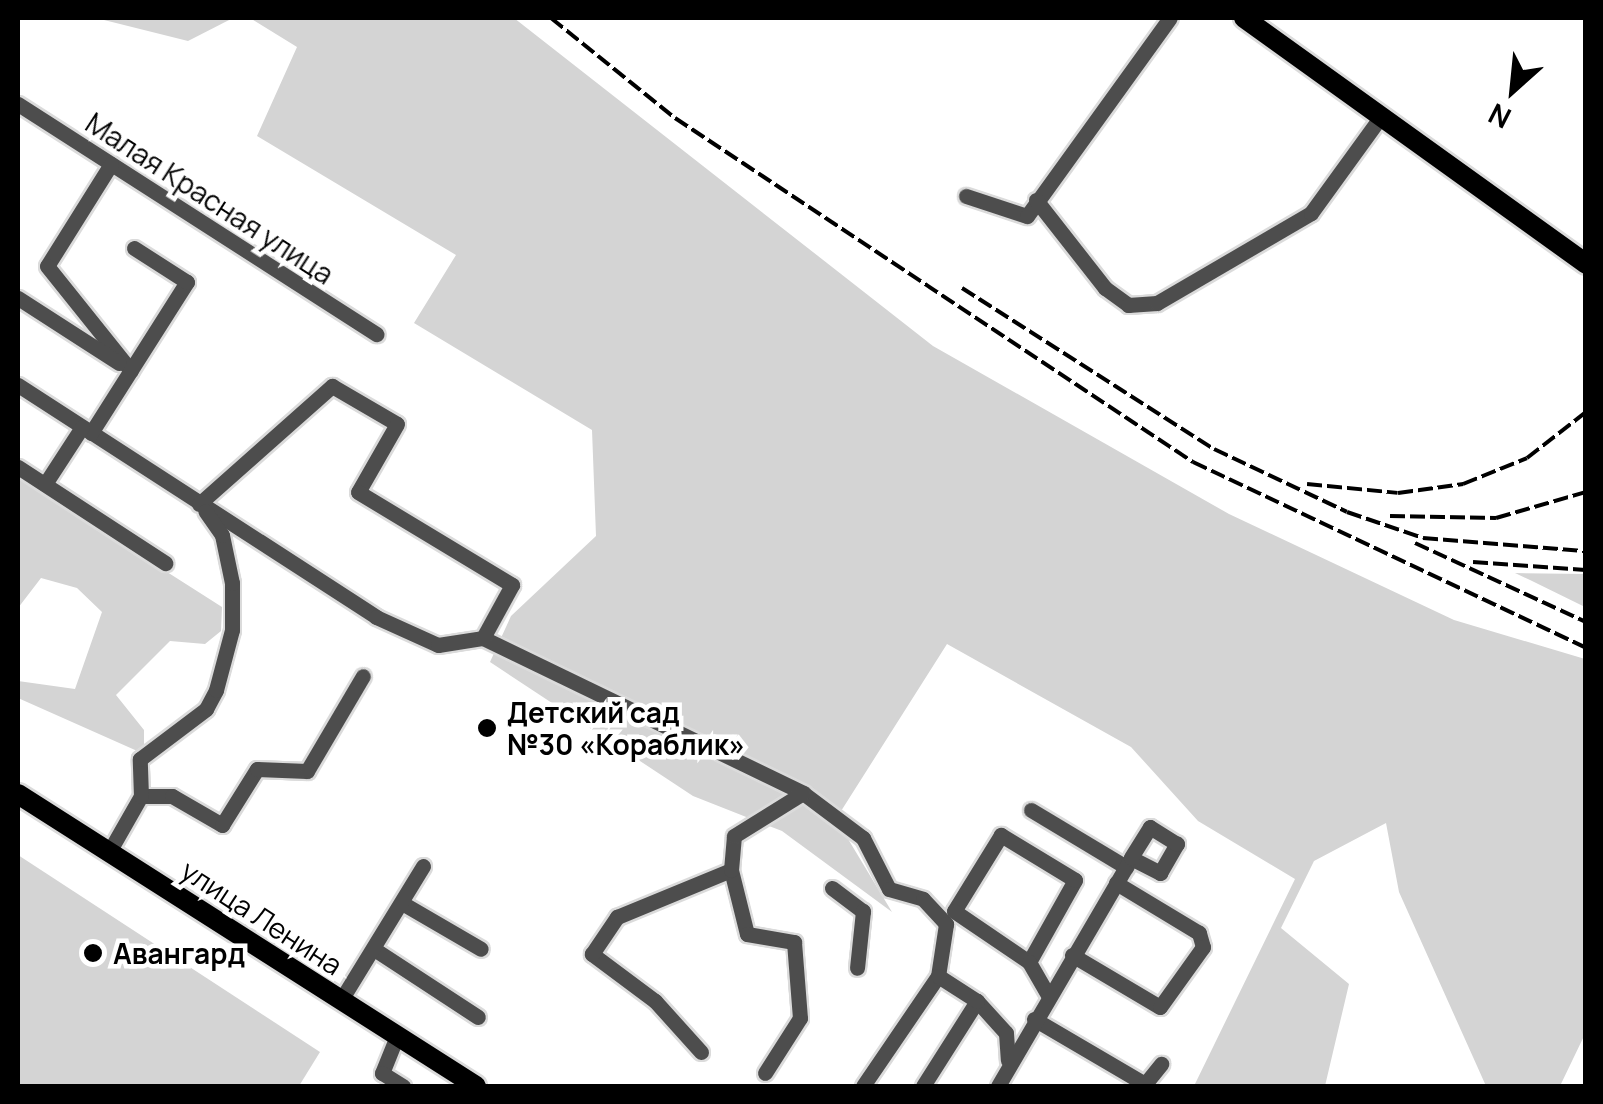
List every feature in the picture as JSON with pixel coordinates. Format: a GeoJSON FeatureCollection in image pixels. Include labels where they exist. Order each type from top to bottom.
{"type":"FeatureCollection","features":[{"type":"Feature","properties":{"kind":"main road"},"geometry":{"type":"LineString","coordinates":[[1244,18],[1586,264]]}},
{"type":"Feature","properties":{"kind":"main road","name":"улица Ленина"},"geometry":{"type":"LineString","coordinates":[[18,794],[476,1086]]}},
{"type":"Feature","properties":{"kind":"street"},"geometry":{"type":"LineString","coordinates":[[966,196],[1027,216],[1170,18]]}},
{"type":"Feature","properties":{"kind":"street","name":"Малая Красная улица"},"geometry":{"type":"LineString","coordinates":[[18,105],[376,334]]}},
{"type":"Feature","properties":{"kind":"street"},"geometry":{"type":"LineString","coordinates":[[1036,200],[1105,288],[1128,305],[1156,302],[1311,213],[1379,118]]}},
{"type":"Feature","properties":{"kind":"street"},"geometry":{"type":"LineString","coordinates":[[110,164],[47,266],[131,371]]}},
{"type":"Feature","properties":{"kind":"street"},"geometry":{"type":"LineString","coordinates":[[45,484],[131,371],[188,282],[134,248]]}},
{"type":"Feature","properties":{"kind":"street"},"geometry":{"type":"LineString","coordinates":[[18,298],[131,371]]}},
{"type":"Feature","properties":{"kind":"street"},"geometry":{"type":"LineString","coordinates":[[18,385],[376,617],[438,645],[483,638],[803,793],[862,838],[888,889],[923,898],[946,924],[938,976],[863,1086]]}},
{"type":"Feature","properties":{"kind":"street"},"geometry":{"type":"LineString","coordinates":[[199,504],[332,386],[397,424],[358,492],[512,584],[483,638]]}},
{"type":"Feature","properties":{"kind":"street"},"geometry":{"type":"LineString","coordinates":[[18,467],[166,562]]}},
{"type":"Feature","properties":{"kind":"street"},"geometry":{"type":"LineString","coordinates":[[109,852],[141,796],[140,759],[206,708],[232,630],[222,535],[199,504]]}},
{"type":"Feature","properties":{"kind":"street"},"geometry":{"type":"LineString","coordinates":[[141,796],[172,796],[222,825],[257,769],[306,770],[363,676]]}},
{"type":"Feature","properties":{"kind":"street"},"geometry":{"type":"LineString","coordinates":[[766,1073],[800,1018],[794,942],[747,934],[731,870],[734,836],[803,793]]}},
{"type":"Feature","properties":{"kind":"street"},"geometry":{"type":"LineString","coordinates":[[998,1086],[1008,1060],[1128,862],[1031,810]]}},
{"type":"Feature","properties":{"kind":"street"},"geometry":{"type":"LineString","coordinates":[[1029,962],[1075,880],[996,836],[954,911],[1029,962],[1048,996]]}},
{"type":"Feature","properties":{"kind":"street"},"geometry":{"type":"LineString","coordinates":[[341,1000],[424,866]]}},
{"type":"Feature","properties":{"kind":"street"},"geometry":{"type":"LineString","coordinates":[[701,1052],[655,1001],[592,954],[617,918],[731,870]]}},
{"type":"Feature","properties":{"kind":"street"},"geometry":{"type":"LineString","coordinates":[[1072,955],[1160,1007],[1194,961],[1199,934],[1116,883]]}},
{"type":"Feature","properties":{"kind":"street"},"geometry":{"type":"LineString","coordinates":[[832,888],[864,911]]}},
{"type":"Feature","properties":{"kind":"street"},"geometry":{"type":"LineString","coordinates":[[858,968],[864,911],[888,889]]}},
{"type":"Feature","properties":{"kind":"street"},"geometry":{"type":"LineString","coordinates":[[402,903],[481,949]]}},
{"type":"Feature","properties":{"kind":"street"},"geometry":{"type":"LineString","coordinates":[[374,949],[478,1016]]}},
{"type":"Feature","properties":{"kind":"street"},"geometry":{"type":"LineString","coordinates":[[938,976],[978,1001],[1006,1033],[1008,1060]]}},
{"type":"Feature","properties":{"kind":"street"},"geometry":{"type":"LineString","coordinates":[[923,1086],[978,1001]]}},
{"type":"Feature","properties":{"kind":"street"},"geometry":{"type":"LineString","coordinates":[[1034,1018],[1146,1084],[1161,1064]]}},
{"type":"Feature","properties":{"kind":"street"},"geometry":{"type":"LineString","coordinates":[[396,1036],[378,1080],[403,1086]]}},
{"type":"Feature","properties":{"kind":"shaded area"},"geometry":{"type":"Polygon","coordinates":[[[96,18],[233,18],[188,41],[96,18]]]}},
{"type":"Feature","properties":{"kind":"shaded area"},"geometry":{"type":"Polygon","coordinates":[[[250,18],[514,18],[933,346],[1229,514],[1454,620],[1585,659],[1585,1034],[1560,1086],[1486,1086],[1399,892],[1386,823],[1314,861],[1281,928],[1349,984],[1325,1086],[1194,1086],[1295,879],[1198,821],[1131,747],[947,644],[836,819],[892,912],[782,831],[693,796],[490,662],[511,616],[596,536],[592,430],[414,323],[456,255],[257,136],[297,47],[250,18]]]}},
{"type":"Feature","properties":{"kind":"shaded area"},"geometry":{"type":"Polygon","coordinates":[[[18,477],[222,607],[221,631],[205,644],[170,641],[116,695],[144,730],[144,754],[18,698],[18,681],[75,689],[102,612],[77,588],[41,578],[18,608],[18,477]]]}},
{"type":"Feature","properties":{"kind":"shaded area"},"geometry":{"type":"Polygon","coordinates":[[[1515,573],[1585,574],[1585,607],[1530,580],[1515,573]]]}},
{"type":"Feature","properties":{"kind":"shaded area","name":"Авангард"},"geometry":{"type":"Polygon","coordinates":[[[18,855],[320,1052],[299,1086],[18,1086],[18,855]]]}},
{"type":"Feature","properties":{"kind":"railway"},"geometry":{"type":"LineString","coordinates":[[551,18],[675,118],[1193,462],[1586,648]]}},
{"type":"Feature","properties":{"kind":"railway"},"geometry":{"type":"LineString","coordinates":[[962,288],[1214,449],[1347,512],[1423,538],[1586,551]]}},
{"type":"Feature","properties":{"kind":"railway"},"geometry":{"type":"LineString","coordinates":[[1307,484],[1398,493],[1463,484],[1527,458],[1586,412]]}},
{"type":"Feature","properties":{"kind":"railway"},"geometry":{"type":"LineString","coordinates":[[1390,516],[1496,518],[1586,492]]}},
{"type":"Feature","properties":{"kind":"railway"},"geometry":{"type":"LineString","coordinates":[[1415,543],[1586,622]]}},
{"type":"Feature","properties":{"kind":"railway"},"geometry":{"type":"LineString","coordinates":[[1473,562],[1586,570]]}},
{"type":"Feature","properties":{"kind":"place","name":"Детский сад №30 «Кораблик»"},"geometry":{"type":"Point","coordinates":[487,728]}},
{"type":"Feature","properties":{"kind":"place","name":"Авангард"},"geometry":{"type":"Point","coordinates":[93,953]}}]}
